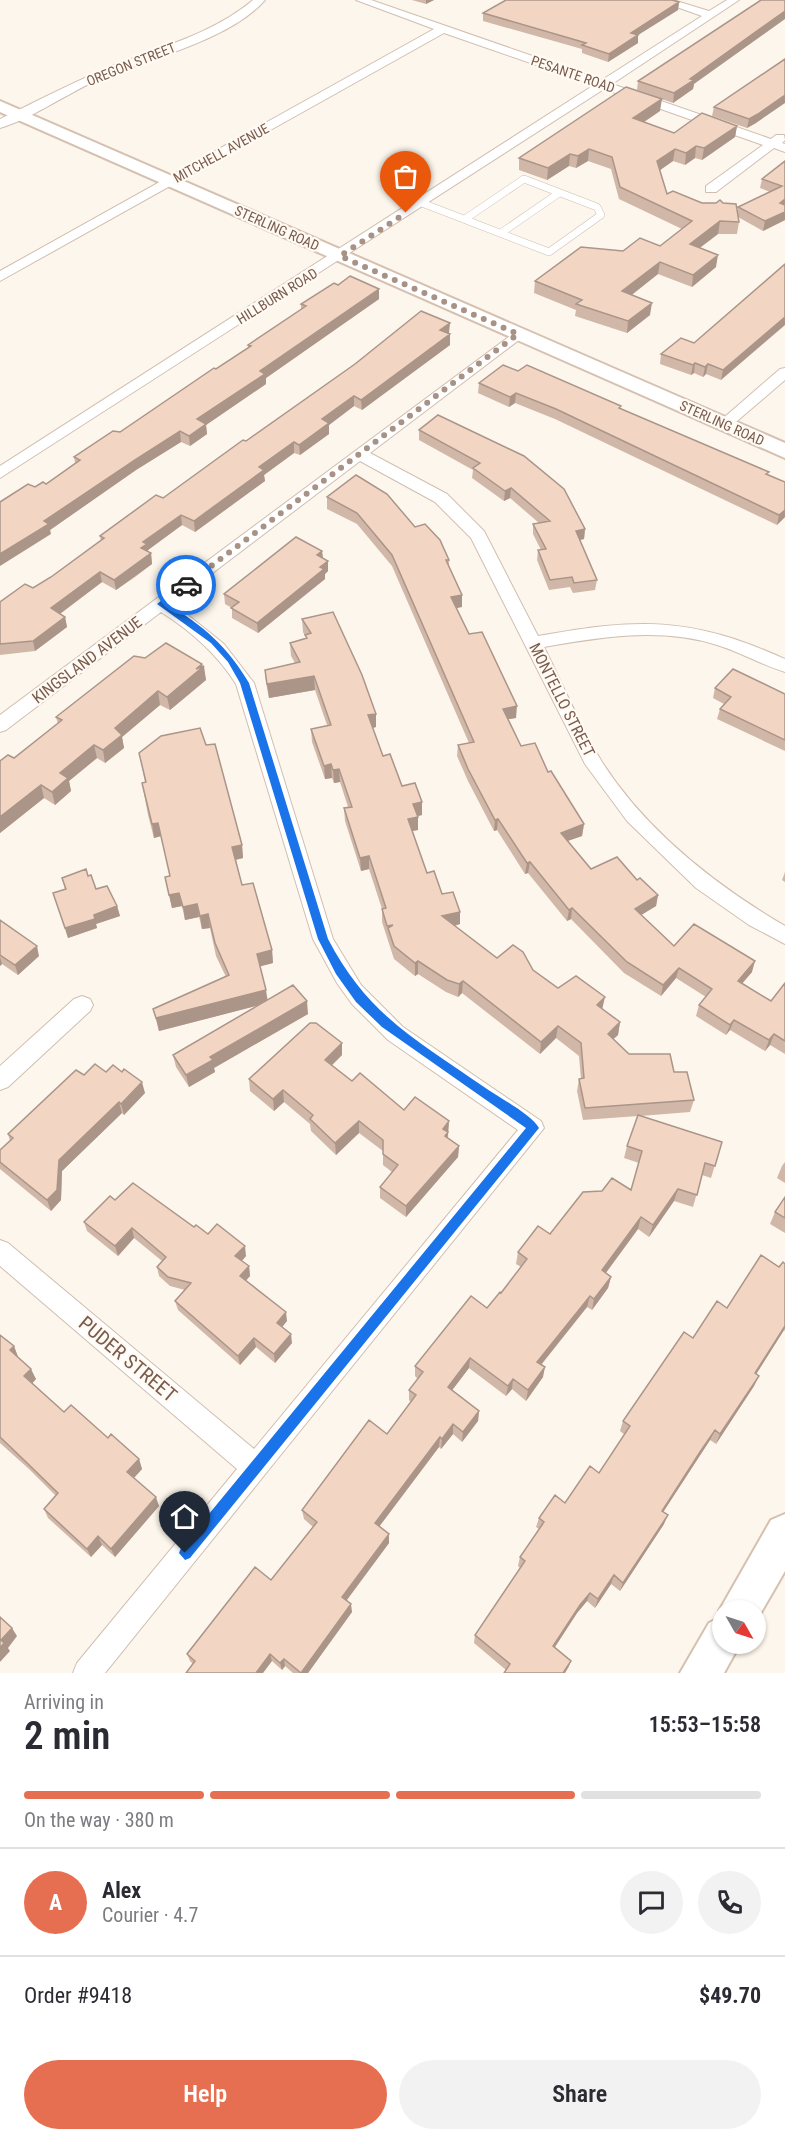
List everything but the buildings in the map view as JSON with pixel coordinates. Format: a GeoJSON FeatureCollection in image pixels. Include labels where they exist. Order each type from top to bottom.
{"type":"FeatureCollection","features":[{"type":"Feature","properties":{"kind":"street","name":"OREGON STREET"},"geometry":{"type":"LineString","coordinates":[[0,124],[92,78],[197,37],[242,14],[260,0]]}},
{"type":"Feature","properties":{"kind":"street","name":"PESANTE ROAD"},"geometry":{"type":"LineString","coordinates":[[361,0],[779,146]]}},
{"type":"Feature","properties":{"kind":"street"},"geometry":{"type":"LineString","coordinates":[[662,0],[710,15]]}},
{"type":"Feature","properties":{"kind":"street","name":"HILLBURN ROAD"},"geometry":{"type":"LineString","coordinates":[[0,473],[91,412],[340,256],[734,0]]}},
{"type":"Feature","properties":{"kind":"street","name":"MITCHELL AVENUE"},"geometry":{"type":"LineString","coordinates":[[0,277],[443,29]]}},
{"type":"Feature","properties":{"kind":"street","name":"STERLING ROAD"},"geometry":{"type":"LineString","coordinates":[[0,106],[785,451]]}},
{"type":"Feature","properties":{"kind":"street"},"geometry":{"type":"LineString","coordinates":[[711,189],[779,146],[785,135]]}},
{"type":"Feature","properties":{"kind":"street","name":"KINGSLAND AVENUE"},"geometry":{"type":"LineString","coordinates":[[0,725],[8,709],[161,604],[518,334]]}},
{"type":"Feature","properties":{"kind":"street"},"geometry":{"type":"LineString","coordinates":[[725,424],[785,372]]}},
{"type":"Feature","properties":{"kind":"street","name":"MONTELLO STREET"},"geometry":{"type":"LineString","coordinates":[[359,454],[417,483],[461,515],[490,555],[594,764],[615,796],[641,827],[672,858],[713,891],[785,936]]}},
{"type":"Feature","properties":{"kind":"street"},"geometry":{"type":"LineString","coordinates":[[87,1673],[533,1128],[386,1024],[360,999],[340,971],[323,939],[245,683],[231,660],[214,641],[195,624],[161,604]]}},
{"type":"Feature","properties":{"kind":"street"},"geometry":{"type":"LineString","coordinates":[[534,643],[609,629],[674,629],[731,642],[785,666]]}},
{"type":"Feature","properties":{"kind":"street"},"geometry":{"type":"LineString","coordinates":[[0,1080],[82,1005]]}},
{"type":"Feature","properties":{"kind":"street","name":"PUDER STREET"},"geometry":{"type":"LineString","coordinates":[[0,1251],[256,1468]]}},
{"type":"Feature","properties":{"kind":"street"},"geometry":{"type":"LineString","coordinates":[[746,1600],[785,1534]]}},
{"type":"Feature","properties":{"kind":"street"},"geometry":{"type":"LineString","coordinates":[[701,1673],[713,1654]]}},
{"type":"Feature","properties":{"kind":"lane"},"geometry":{"type":"LineString","coordinates":[[422,203],[549,252],[601,215],[597,207],[524,179],[465,219]]}},
{"type":"Feature","properties":{"kind":"lane"},"geometry":{"type":"LineString","coordinates":[[501,233],[559,193]]}},
{"type":"Feature","properties":{"kind":"way so far"},"geometry":{"type":"LineString","coordinates":[[186,585],[518,334],[340,256],[406,213]]}},
{"type":"Feature","properties":{"kind":"route"},"geometry":{"type":"LineString","coordinates":[[185,1553],[533,1128],[411,1044],[386,1024],[360,999],[340,971],[323,939],[245,683],[231,660],[214,641],[195,624],[161,604],[186,585]]}}]}
